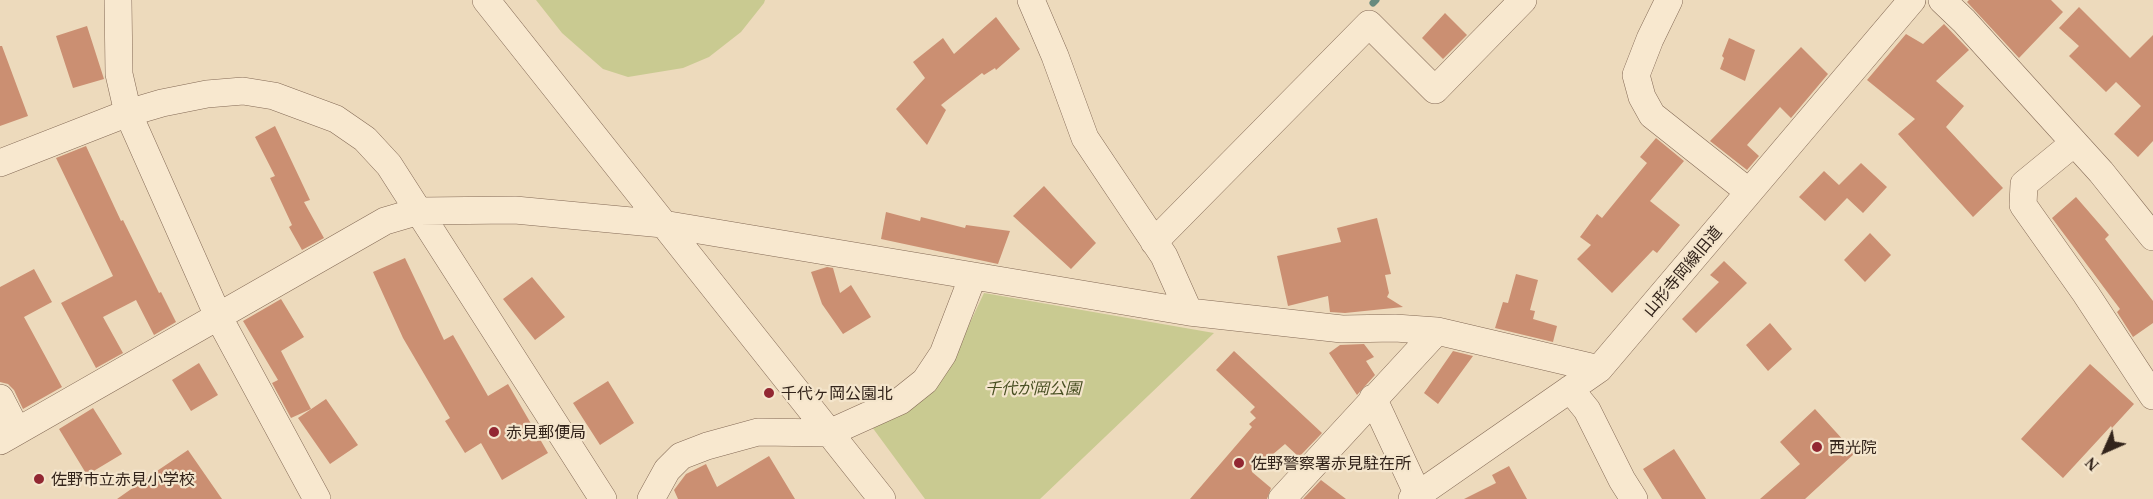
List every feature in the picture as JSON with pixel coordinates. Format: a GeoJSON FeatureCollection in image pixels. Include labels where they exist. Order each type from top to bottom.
{"type":"FeatureCollection","features":[{"type":"Feature","properties":{"kind":"street"},"geometry":{"type":"LineString","coordinates":[[118,0],[119,74],[128,113],[218,316],[317,499]]}},
{"type":"Feature","properties":{"kind":"street"},"geometry":{"type":"LineString","coordinates":[[486,0],[882,499]]}},
{"type":"Feature","properties":{"kind":"street"},"geometry":{"type":"LineString","coordinates":[[1031,0],[1055,56],[1085,138],[1164,256],[1189,312]]}},
{"type":"Feature","properties":{"kind":"street"},"geometry":{"type":"LineString","coordinates":[[1154,242],[1369,24],[1435,90],[1523,0]]}},
{"type":"Feature","properties":{"kind":"street"},"geometry":{"type":"LineString","coordinates":[[1669,0],[1636,75],[1642,97],[1652,115],[1749,192]]}},
{"type":"Feature","properties":{"kind":"street","name":"山形寺岡線旧道"},"geometry":{"type":"LineString","coordinates":[[1415,497],[1599,369],[1912,0]]}},
{"type":"Feature","properties":{"kind":"street"},"geometry":{"type":"LineString","coordinates":[[1942,0],[2073,143],[2148,220]]}},
{"type":"Feature","properties":{"kind":"street"},"geometry":{"type":"LineString","coordinates":[[0,163],[128,113],[207,94],[243,92],[274,96],[336,119],[365,139],[389,165],[603,499]]}},
{"type":"Feature","properties":{"kind":"street"},"geometry":{"type":"LineString","coordinates":[[2073,143],[2024,184],[2023,205],[2086,294],[2153,396]]}},
{"type":"Feature","properties":{"kind":"street"},"geometry":{"type":"LineString","coordinates":[[0,398],[8,436],[385,221],[419,211],[515,210],[663,225],[1189,312],[1342,329],[1395,328],[1437,331],[1599,369]]}},
{"type":"Feature","properties":{"kind":"street"},"geometry":{"type":"LineString","coordinates":[[651,499],[667,470],[681,456],[707,446],[758,432],[829,433],[900,401],[925,381],[943,354],[973,276]]}},
{"type":"Feature","properties":{"kind":"street"},"geometry":{"type":"LineString","coordinates":[[1282,499],[1437,331]]}},
{"type":"Feature","properties":{"kind":"street"},"geometry":{"type":"LineString","coordinates":[[1570,389],[1587,410],[1634,499]]}},
{"type":"Feature","properties":{"kind":"street"},"geometry":{"type":"LineString","coordinates":[[1373,398],[1415,497]]}},
{"type":"Feature","properties":{"kind":"green space"},"geometry":{"type":"Polygon","coordinates":[[[536,0],[765,0],[741,32],[709,57],[683,68],[628,77],[603,69],[562,33],[536,0]]]}},
{"type":"Feature","properties":{"kind":"green space","name":"千代が岡公園"},"geometry":{"type":"Polygon","coordinates":[[[984,293],[1214,333],[1040,499],[925,499],[872,427],[951,363],[984,293]]]}},
{"type":"Feature","properties":{"kind":"building"},"geometry":{"type":"Polygon","coordinates":[[[1969,0],[2051,0],[2063,12],[2019,58],[1967,2],[1969,0]]]}},
{"type":"Feature","properties":{"kind":"building"},"geometry":{"type":"Polygon","coordinates":[[[2079,7],[2130,58],[2153,35],[2153,141],[2138,157],[2114,134],[2141,106],[2116,82],[2106,92],[2069,56],[2079,46],[2059,28],[2079,7]]]}},
{"type":"Feature","properties":{"kind":"building"},"geometry":{"type":"Polygon","coordinates":[[[1445,13],[1467,35],[1443,59],[1422,38],[1445,13]]]}},
{"type":"Feature","properties":{"kind":"building"},"geometry":{"type":"Polygon","coordinates":[[[996,17],[1020,49],[996,70],[995,68],[984,75],[982,73],[941,105],[946,110],[927,145],[896,109],[925,78],[913,62],[943,38],[954,54],[996,17]]]}},
{"type":"Feature","properties":{"kind":"building"},"geometry":{"type":"Polygon","coordinates":[[[1944,24],[1969,50],[1936,81],[1964,106],[1946,127],[2003,188],[1973,217],[1898,134],[1915,119],[1867,80],[1906,34],[1923,44],[1944,24]]]}},
{"type":"Feature","properties":{"kind":"building"},"geometry":{"type":"Polygon","coordinates":[[[87,26],[104,79],[73,88],[56,36],[87,26]]]}},
{"type":"Feature","properties":{"kind":"building"},"geometry":{"type":"Polygon","coordinates":[[[1729,38],[1755,50],[1745,81],[1720,69],[1729,38]]]}},
{"type":"Feature","properties":{"kind":"building"},"geometry":{"type":"Polygon","coordinates":[[[0,46],[2,46],[28,116],[0,126],[0,46]]]}},
{"type":"Feature","properties":{"kind":"building"},"geometry":{"type":"Polygon","coordinates":[[[1801,47],[1828,74],[1791,118],[1780,107],[1747,145],[1759,156],[1747,170],[1710,141],[1801,47]]]}},
{"type":"Feature","properties":{"kind":"building"},"geometry":{"type":"Polygon","coordinates":[[[275,126],[310,200],[304,202],[324,238],[302,250],[289,227],[292,225],[270,178],[275,176],[255,137],[275,126]]]}},
{"type":"Feature","properties":{"kind":"building"},"geometry":{"type":"Polygon","coordinates":[[[1656,138],[1684,161],[1650,201],[1680,225],[1657,253],[1653,250],[1612,293],[1577,259],[1591,245],[1580,237],[1597,214],[1602,218],[1647,163],[1640,157],[1656,138]]]}},
{"type":"Feature","properties":{"kind":"building"},"geometry":{"type":"Polygon","coordinates":[[[86,146],[121,221],[123,220],[176,322],[154,335],[136,300],[103,317],[123,353],[96,368],[61,303],[113,276],[56,158],[86,146]]]}},
{"type":"Feature","properties":{"kind":"building"},"geometry":{"type":"Polygon","coordinates":[[[1861,163],[1887,187],[1863,213],[1847,198],[1825,221],[1799,197],[1824,171],[1839,185],[1861,163]]]}},
{"type":"Feature","properties":{"kind":"building"},"geometry":{"type":"Polygon","coordinates":[[[1044,186],[1096,243],[1071,269],[1013,216],[1044,186]]]}},
{"type":"Feature","properties":{"kind":"building"},"geometry":{"type":"Polygon","coordinates":[[[2076,197],[2109,235],[2105,239],[2153,301],[2153,323],[2133,337],[2117,312],[2120,309],[2052,218],[2076,197]]]}},
{"type":"Feature","properties":{"kind":"building"},"geometry":{"type":"Polygon","coordinates":[[[886,212],[920,221],[921,217],[965,228],[966,225],[1010,231],[998,264],[881,239],[886,212]]]}},
{"type":"Feature","properties":{"kind":"building"},"geometry":{"type":"Polygon","coordinates":[[[1377,218],[1391,274],[1385,275],[1389,293],[1387,297],[1403,307],[1345,313],[1330,312],[1328,296],[1288,306],[1277,256],[1341,242],[1337,228],[1377,218]]]}},
{"type":"Feature","properties":{"kind":"building"},"geometry":{"type":"Polygon","coordinates":[[[1870,233],[1891,255],[1865,282],[1844,260],[1870,233]]]}},
{"type":"Feature","properties":{"kind":"building"},"geometry":{"type":"Polygon","coordinates":[[[405,258],[444,340],[453,335],[488,396],[508,384],[548,453],[502,480],[481,443],[465,453],[445,421],[450,418],[403,338],[373,272],[405,258]]]}},
{"type":"Feature","properties":{"kind":"building"},"geometry":{"type":"Polygon","coordinates":[[[1724,261],[1747,283],[1696,333],[1682,319],[1719,282],[1710,275],[1724,261]]]}},
{"type":"Feature","properties":{"kind":"building"},"geometry":{"type":"Polygon","coordinates":[[[827,267],[833,268],[840,293],[851,285],[871,317],[843,334],[822,304],[811,272],[827,267]]]}},
{"type":"Feature","properties":{"kind":"building"},"geometry":{"type":"Polygon","coordinates":[[[34,269],[52,302],[24,317],[62,387],[23,409],[14,390],[8,384],[0,382],[0,287],[34,269]]]}},
{"type":"Feature","properties":{"kind":"building"},"geometry":{"type":"Polygon","coordinates":[[[1516,274],[1538,280],[1530,310],[1535,311],[1533,319],[1557,326],[1553,342],[1495,328],[1503,302],[1508,303],[1516,274]]]}},
{"type":"Feature","properties":{"kind":"building"},"geometry":{"type":"Polygon","coordinates":[[[532,277],[565,317],[535,340],[503,299],[532,277]]]}},
{"type":"Feature","properties":{"kind":"building"},"geometry":{"type":"Polygon","coordinates":[[[281,299],[304,337],[281,351],[311,409],[291,418],[272,383],[278,380],[243,321],[281,299]]]}},
{"type":"Feature","properties":{"kind":"building"},"geometry":{"type":"Polygon","coordinates":[[[1770,323],[1792,349],[1768,371],[1746,345],[1770,323]]]}},
{"type":"Feature","properties":{"kind":"building"},"geometry":{"type":"Polygon","coordinates":[[[1364,344],[1374,357],[1366,361],[1375,375],[1357,395],[1329,353],[1340,345],[1364,344]]]}},
{"type":"Feature","properties":{"kind":"building"},"geometry":{"type":"Polygon","coordinates":[[[1234,351],[1322,433],[1299,457],[1285,444],[1252,472],[1271,488],[1267,499],[1190,499],[1252,427],[1249,424],[1256,418],[1250,412],[1255,407],[1216,370],[1234,351]]]}},
{"type":"Feature","properties":{"kind":"building"},"geometry":{"type":"Polygon","coordinates":[[[1453,351],[1473,356],[1438,404],[1424,393],[1453,351]]]}},
{"type":"Feature","properties":{"kind":"building"},"geometry":{"type":"Polygon","coordinates":[[[199,363],[218,395],[191,411],[172,380],[199,363]]]}},
{"type":"Feature","properties":{"kind":"building"},"geometry":{"type":"Polygon","coordinates":[[[2090,364],[2134,404],[2063,478],[2021,439],[2090,364]]]}},
{"type":"Feature","properties":{"kind":"building"},"geometry":{"type":"Polygon","coordinates":[[[608,381],[634,423],[600,445],[573,403],[608,381]]]}},
{"type":"Feature","properties":{"kind":"building"},"geometry":{"type":"Polygon","coordinates":[[[326,399],[358,445],[330,464],[298,418],[326,399]]]}},
{"type":"Feature","properties":{"kind":"building"},"geometry":{"type":"Polygon","coordinates":[[[93,408],[122,454],[87,475],[59,429],[93,408]]]}},
{"type":"Feature","properties":{"kind":"building","name":"西光院"},"geometry":{"type":"Polygon","coordinates":[[[1815,409],[1855,453],[1805,499],[1760,499],[1800,464],[1780,442],[1815,409]]]}},
{"type":"Feature","properties":{"kind":"building"},"geometry":{"type":"Polygon","coordinates":[[[1674,449],[1706,499],[1662,499],[1643,469],[1674,449]]]}},
{"type":"Feature","properties":{"kind":"building"},"geometry":{"type":"Polygon","coordinates":[[[188,450],[222,499],[117,499],[154,473],[188,450]]]}},
{"type":"Feature","properties":{"kind":"building"},"geometry":{"type":"Polygon","coordinates":[[[769,456],[795,499],[678,499],[674,490],[686,474],[706,464],[717,487],[769,456]]]}},
{"type":"Feature","properties":{"kind":"building"},"geometry":{"type":"Polygon","coordinates":[[[1509,466],[1527,499],[1464,499],[1496,483],[1492,475],[1509,466]]]}},
{"type":"Feature","properties":{"kind":"building"},"geometry":{"type":"Polygon","coordinates":[[[1321,480],[1346,499],[1303,499],[1321,480]]]}},
{"type":"Feature","properties":{"kind":"waterway"},"geometry":{"type":"LineString","coordinates":[[1373,3],[1376,0]]}},
{"type":"Feature","properties":{"kind":"place","name":"千代ヶ岡公園北"},"geometry":{"type":"Point","coordinates":[769,393]}},
{"type":"Feature","properties":{"kind":"place","name":"赤見郵便局"},"geometry":{"type":"Point","coordinates":[494,432]}},
{"type":"Feature","properties":{"kind":"place","name":"西光院"},"geometry":{"type":"Point","coordinates":[1817,447]}},
{"type":"Feature","properties":{"kind":"place","name":"佐野警察署赤見駐在所"},"geometry":{"type":"Point","coordinates":[1239,463]}},
{"type":"Feature","properties":{"kind":"place","name":"佐野市立赤見小学校"},"geometry":{"type":"Point","coordinates":[39,479]}}]}
